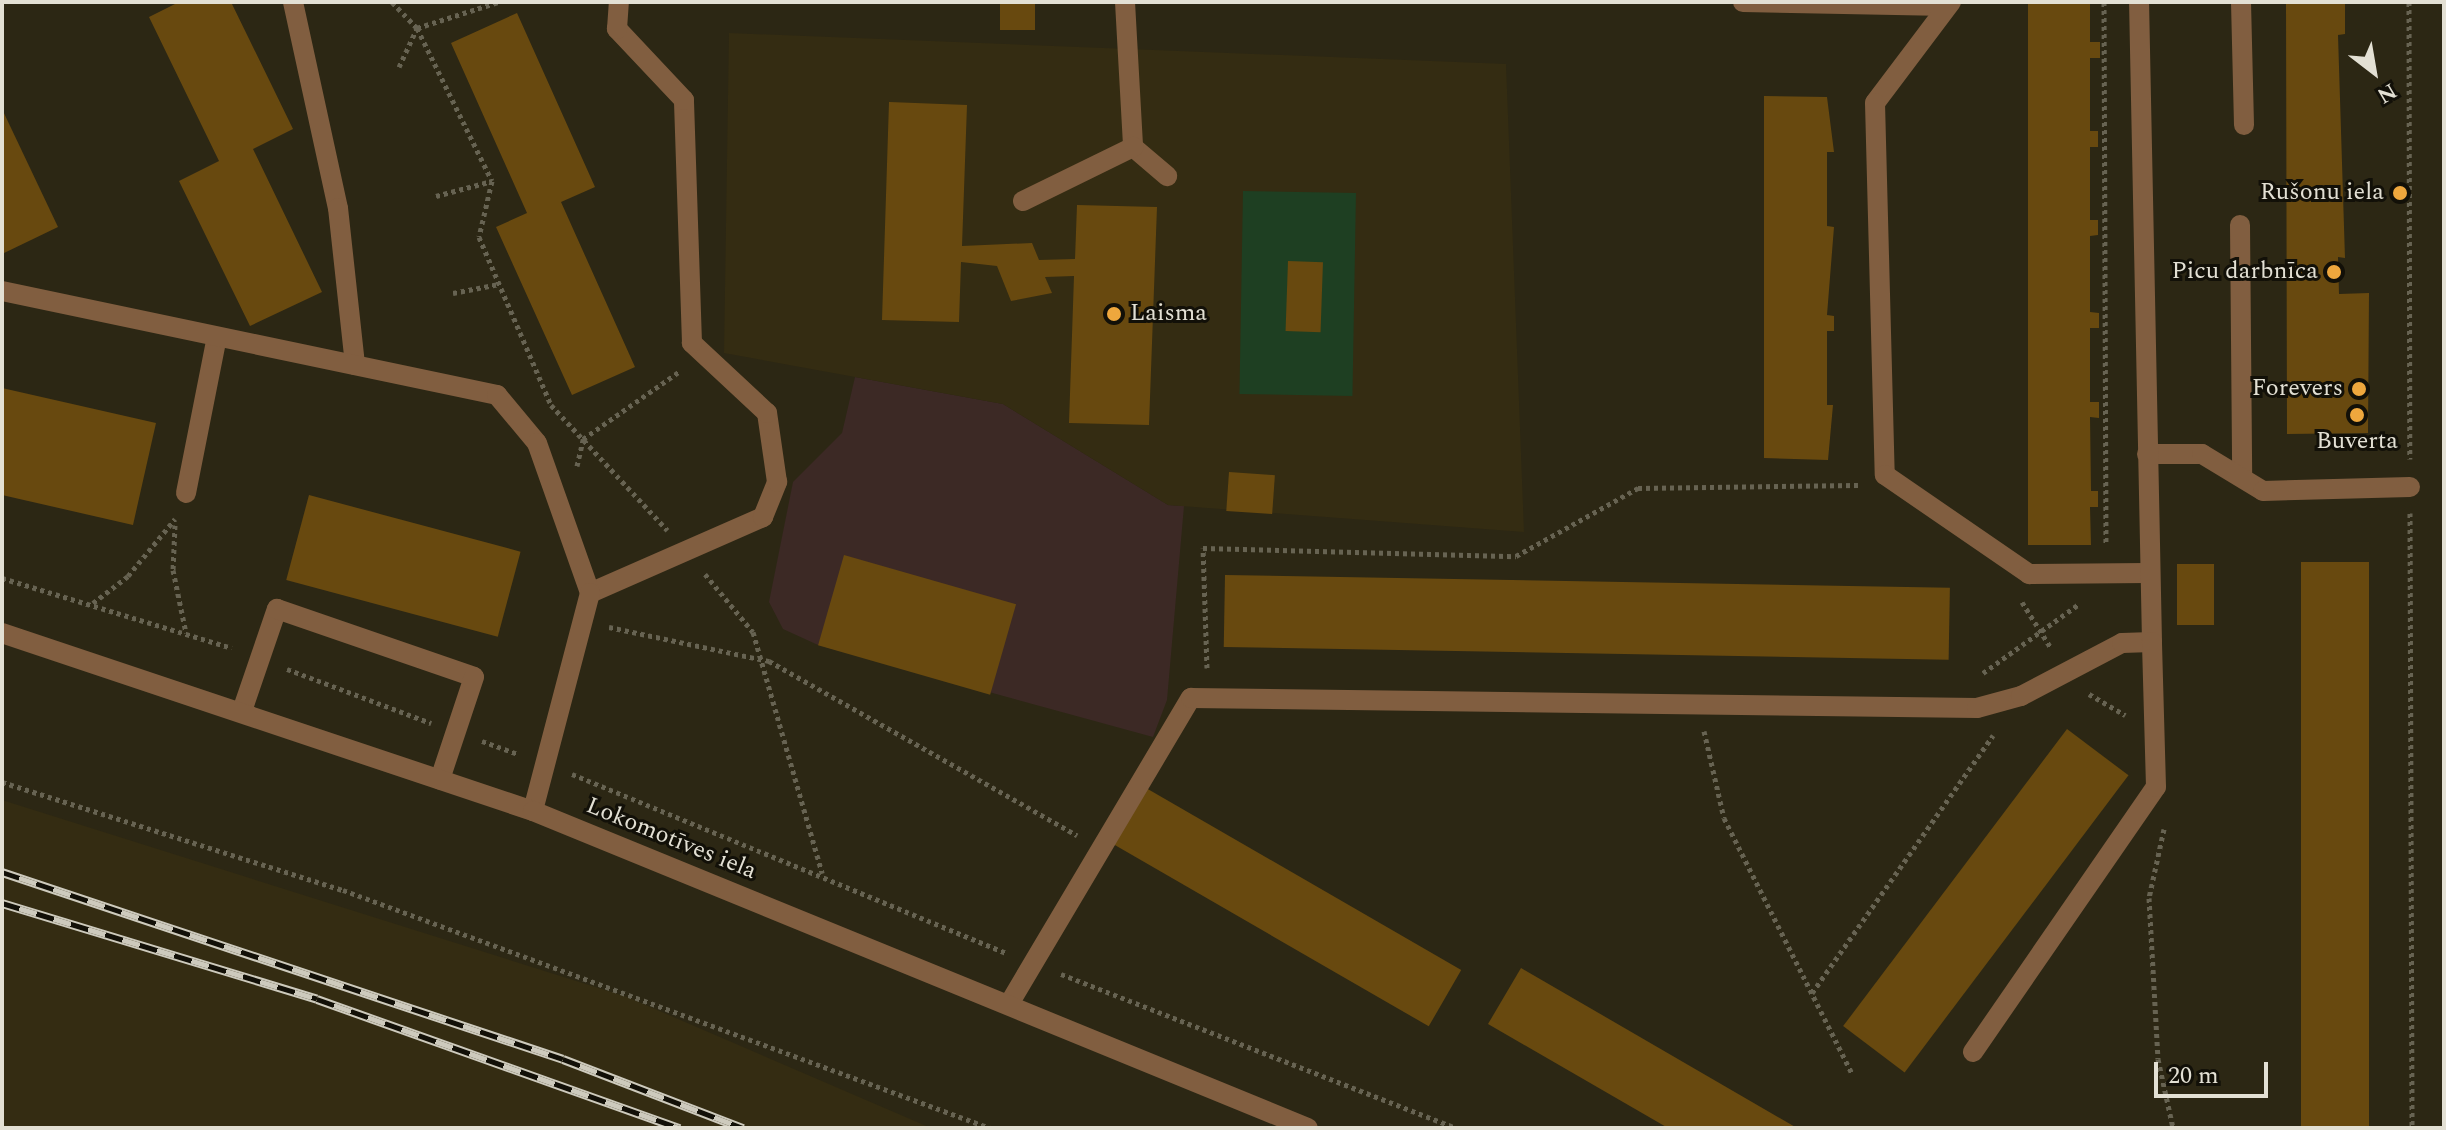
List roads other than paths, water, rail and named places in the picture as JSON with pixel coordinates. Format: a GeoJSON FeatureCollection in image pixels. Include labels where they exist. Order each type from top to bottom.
{"type":"FeatureCollection","features":[{"type":"Feature","properties":{"kind":"street"},"geometry":{"type":"LineString","coordinates":[[293,2],[338,208],[355,365]]}},
{"type":"Feature","properties":{"kind":"street"},"geometry":{"type":"LineString","coordinates":[[590,593],[684,548],[763,517],[777,482],[767,413],[692,343],[684,100],[617,29],[619,2]]}},
{"type":"Feature","properties":{"kind":"street"},"geometry":{"type":"LineString","coordinates":[[1125,2],[1133,147],[1167,176]]}},
{"type":"Feature","properties":{"kind":"street"},"geometry":{"type":"LineString","coordinates":[[1743,2],[1949,4]]}},
{"type":"Feature","properties":{"kind":"street"},"geometry":{"type":"LineString","coordinates":[[1973,1052],[2156,787],[2157,734],[2147,573],[2139,2]]}},
{"type":"Feature","properties":{"kind":"street"},"geometry":{"type":"LineString","coordinates":[[2241,2],[2244,125]]}},
{"type":"Feature","properties":{"kind":"street"},"geometry":{"type":"LineString","coordinates":[[1949,4],[1875,103],[1885,475],[2029,574],[2147,573]]}},
{"type":"Feature","properties":{"kind":"street"},"geometry":{"type":"LineString","coordinates":[[1023,201],[1133,147]]}},
{"type":"Feature","properties":{"kind":"street"},"geometry":{"type":"LineString","coordinates":[[2240,225],[2242,478]]}},
{"type":"Feature","properties":{"kind":"street"},"geometry":{"type":"LineString","coordinates":[[2,291],[497,395],[537,443],[590,593],[565,666],[548,765],[533,811]]}},
{"type":"Feature","properties":{"kind":"street"},"geometry":{"type":"LineString","coordinates":[[186,493],[217,337]]}},
{"type":"Feature","properties":{"kind":"street"},"geometry":{"type":"LineString","coordinates":[[2147,454],[2202,454],[2263,491],[2410,487]]}},
{"type":"Feature","properties":{"kind":"street"},"geometry":{"type":"LineString","coordinates":[[242,711],[277,609],[333,628],[474,677],[440,779]]}},
{"type":"Feature","properties":{"kind":"street","name":"Lokomotīves iela"},"geometry":{"type":"LineString","coordinates":[[2,633],[533,811],[1308,1128]]}},
{"type":"Feature","properties":{"kind":"street"},"geometry":{"type":"LineString","coordinates":[[1009,1004],[1035,965],[1191,698],[1977,708],[2021,696],[2122,643],[2152,642]]}},
{"type":"Feature","properties":{"kind":"railway"},"geometry":{"type":"LineString","coordinates":[[2,872],[563,1059],[743,1128]]}},
{"type":"Feature","properties":{"kind":"railway"},"geometry":{"type":"LineString","coordinates":[[2,903],[317,999],[680,1128]]}},
{"type":"Feature","properties":{"kind":"place","name":"Rušonu iela"},"geometry":{"type":"Point","coordinates":[2400,193]}},
{"type":"Feature","properties":{"kind":"place","name":"Picu darbnīca"},"geometry":{"type":"Point","coordinates":[2334,272]}},
{"type":"Feature","properties":{"kind":"place","name":"Laisma"},"geometry":{"type":"Point","coordinates":[1114,314]}},
{"type":"Feature","properties":{"kind":"place","name":"Forevers"},"geometry":{"type":"Point","coordinates":[2359,389]}},
{"type":"Feature","properties":{"kind":"place","name":"Buverta"},"geometry":{"type":"Point","coordinates":[2357,415]}}]}
